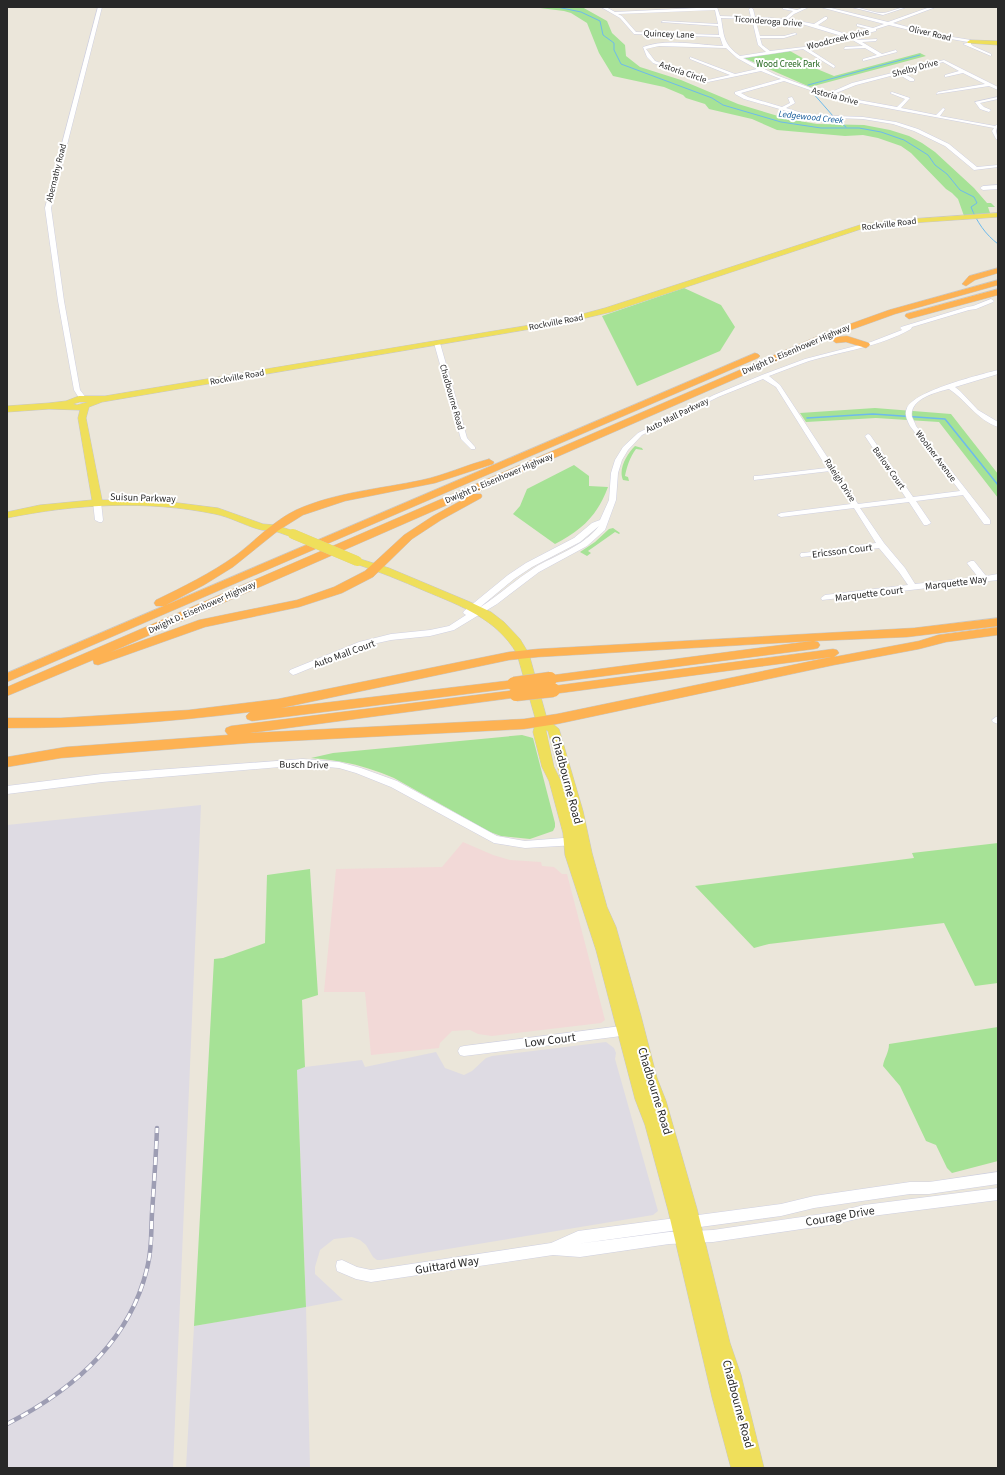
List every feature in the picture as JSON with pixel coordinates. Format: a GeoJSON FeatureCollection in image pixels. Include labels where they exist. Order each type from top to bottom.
{"type":"FeatureCollection","features":[{"type":"Feature","properties":{"kind":"highway"},"geometry":{"type":"LineString","coordinates":[[966,284],[972,278],[998,270]]}},
{"type":"Feature","properties":{"kind":"highway","name":"Dwight D. Eisenhower Highway"},"geometry":{"type":"LineString","coordinates":[[813,331],[877,308],[998,274]]}},
{"type":"Feature","properties":{"kind":"highway","name":"Dwight D. Eisenhower Highway"},"geometry":{"type":"LineString","coordinates":[[7,678],[26,677],[544,459],[760,364],[847,328],[902,309],[998,282]]}},
{"type":"Feature","properties":{"kind":"highway"},"geometry":{"type":"LineString","coordinates":[[646,414],[666,410],[861,330],[998,286]]}},
{"type":"Feature","properties":{"kind":"highway"},"geometry":{"type":"LineString","coordinates":[[906,316],[998,292]]}},
{"type":"Feature","properties":{"kind":"highway"},"geometry":{"type":"LineString","coordinates":[[861,330],[858,336],[866,345]]}},
{"type":"Feature","properties":{"kind":"highway"},"geometry":{"type":"LineString","coordinates":[[836,340],[847,339],[866,345]]}},
{"type":"Feature","properties":{"kind":"highway","name":"Dwight D. Eisenhower Highway"},"geometry":{"type":"LineString","coordinates":[[7,692],[26,677],[558,441],[762,353]]}},
{"type":"Feature","properties":{"kind":"highway"},"geometry":{"type":"LineString","coordinates":[[26,677],[60,648],[172,598],[208,578],[240,557],[282,522],[300,513],[328,503],[437,479],[532,446],[558,441]]}},
{"type":"Feature","properties":{"kind":"highway"},"geometry":{"type":"LineString","coordinates":[[26,677],[69,672],[203,623],[318,598],[357,581],[408,537],[437,518],[488,490],[535,468],[544,459]]}},
{"type":"Feature","properties":{"kind":"highway"},"geometry":{"type":"LineString","coordinates":[[7,762],[59,753],[914,632],[998,622]]}},
{"type":"Feature","properties":{"kind":"highway"},"geometry":{"type":"LineString","coordinates":[[552,684],[998,631]]}},
{"type":"Feature","properties":{"kind":"highway"},"geometry":{"type":"LineString","coordinates":[[62,723],[189,715],[278,704],[523,654],[914,632]]}},
{"type":"Feature","properties":{"kind":"highway"},"geometry":{"type":"LineString","coordinates":[[59,753],[336,732],[524,724],[849,657],[919,645],[946,638]]}},
{"type":"Feature","properties":{"kind":"highway"},"geometry":{"type":"LineString","coordinates":[[7,724],[144,722],[239,717],[515,689]]}},
{"type":"Feature","properties":{"kind":"main road"},"geometry":{"type":"LineString","coordinates":[[970,43],[998,42]]}},
{"type":"Feature","properties":{"kind":"main road"},"geometry":{"type":"LineString","coordinates":[[970,43],[998,42]]}},
{"type":"Feature","properties":{"kind":"main road","name":"Rockville Road"},"geometry":{"type":"LineString","coordinates":[[7,409],[80,403],[560,322],[592,315],[864,226],[896,222],[998,215]]}},
{"type":"Feature","properties":{"kind":"main road"},"geometry":{"type":"LineString","coordinates":[[80,403],[96,499]]}},
{"type":"Feature","properties":{"kind":"main road","name":"Suisun Parkway"},"geometry":{"type":"LineString","coordinates":[[7,515],[96,499]]}},
{"type":"Feature","properties":{"kind":"main road","name":"Suisun Parkway"},"geometry":{"type":"LineString","coordinates":[[7,510],[51,502],[96,499],[187,506],[253,519],[262,526],[275,528],[293,534],[375,567]]}},
{"type":"Feature","properties":{"kind":"main road","name":"Chadbourne Road"},"geometry":{"type":"LineString","coordinates":[[375,567],[477,609],[509,633],[523,654],[542,721],[539,732],[548,766],[577,841],[572,855],[631,1030],[643,1099],[653,1125],[687,1230],[732,1375],[755,1468]]}},
{"type":"Feature","properties":{"kind":"main road","name":"Chadbourne Road"},"geometry":{"type":"LineString","coordinates":[[687,1230],[721,1396],[740,1468]]}},
{"type":"Feature","properties":{"kind":"street","name":"Abernathy Road"},"geometry":{"type":"LineString","coordinates":[[80,403],[76,398],[77,390],[48,208],[100,7]]}},
{"type":"Feature","properties":{"kind":"street","name":"Quincey Lane"},"geometry":{"type":"LineString","coordinates":[[603,7],[623,19],[635,33],[722,36]]}},
{"type":"Feature","properties":{"kind":"street"},"geometry":{"type":"LineString","coordinates":[[785,20],[796,11],[807,7]]}},
{"type":"Feature","properties":{"kind":"street","name":"Oliver Road"},"geometry":{"type":"LineString","coordinates":[[822,7],[942,38],[970,43],[976,47],[992,56],[970,43],[888,24]]}},
{"type":"Feature","properties":{"kind":"street"},"geometry":{"type":"LineString","coordinates":[[853,7],[883,14],[905,7]]}},
{"type":"Feature","properties":{"kind":"street","name":"Woodcreek Drive"},"geometry":{"type":"LineString","coordinates":[[738,57],[804,48],[849,37],[875,30],[934,7]]}},
{"type":"Feature","properties":{"kind":"street"},"geometry":{"type":"LineString","coordinates":[[615,13],[631,11],[716,8],[726,47]]}},
{"type":"Feature","properties":{"kind":"street"},"geometry":{"type":"LineString","coordinates":[[784,8],[796,11]]}},
{"type":"Feature","properties":{"kind":"street"},"geometry":{"type":"LineString","coordinates":[[751,9],[761,47],[770,53]]}},
{"type":"Feature","properties":{"kind":"street","name":"Ticonderoga Drive"},"geometry":{"type":"LineString","coordinates":[[719,17],[785,20],[814,26],[849,37],[864,47],[881,55]]}},
{"type":"Feature","properties":{"kind":"street"},"geometry":{"type":"LineString","coordinates":[[814,26],[826,18]]}},
{"type":"Feature","properties":{"kind":"street"},"geometry":{"type":"LineString","coordinates":[[663,22],[720,25]]}},
{"type":"Feature","properties":{"kind":"street"},"geometry":{"type":"LineString","coordinates":[[858,25],[875,30]]}},
{"type":"Feature","properties":{"kind":"street"},"geometry":{"type":"LineString","coordinates":[[758,37],[784,37],[795,34]]}},
{"type":"Feature","properties":{"kind":"street"},"geometry":{"type":"LineString","coordinates":[[857,41],[876,40]]}},
{"type":"Feature","properties":{"kind":"street"},"geometry":{"type":"LineString","coordinates":[[976,47],[978,44],[990,43]]}},
{"type":"Feature","properties":{"kind":"street","name":"Astoria Circle"},"geometry":{"type":"LineString","coordinates":[[726,47],[666,45],[649,46],[644,48],[654,62],[704,80],[712,81],[762,68]]}},
{"type":"Feature","properties":{"kind":"street","name":"Astoria Drive"},"geometry":{"type":"LineString","coordinates":[[726,47],[738,57],[787,79],[828,95],[898,110],[997,126]]}},
{"type":"Feature","properties":{"kind":"street"},"geometry":{"type":"LineString","coordinates":[[845,48],[864,47]]}},
{"type":"Feature","properties":{"kind":"street"},"geometry":{"type":"LineString","coordinates":[[804,48],[834,67]]}},
{"type":"Feature","properties":{"kind":"street"},"geometry":{"type":"LineString","coordinates":[[864,60],[896,51]]}},
{"type":"Feature","properties":{"kind":"street"},"geometry":{"type":"LineString","coordinates":[[691,58],[735,75]]}},
{"type":"Feature","properties":{"kind":"street","name":"Shelby Drive"},"geometry":{"type":"LineString","coordinates":[[828,95],[854,84],[943,61],[998,89]]}},
{"type":"Feature","properties":{"kind":"street"},"geometry":{"type":"LineString","coordinates":[[947,76],[964,71]]}},
{"type":"Feature","properties":{"kind":"street"},"geometry":{"type":"LineString","coordinates":[[898,72],[912,80]]}},
{"type":"Feature","properties":{"kind":"street"},"geometry":{"type":"LineString","coordinates":[[787,79],[737,93],[746,98],[814,117],[856,118],[903,126],[939,140],[976,169],[998,166]]}},
{"type":"Feature","properties":{"kind":"street"},"geometry":{"type":"LineString","coordinates":[[938,93],[989,85]]}},
{"type":"Feature","properties":{"kind":"street"},"geometry":{"type":"LineString","coordinates":[[892,93],[908,98],[898,110]]}},
{"type":"Feature","properties":{"kind":"street"},"geometry":{"type":"LineString","coordinates":[[783,108],[793,103],[790,98]]}},
{"type":"Feature","properties":{"kind":"street"},"geometry":{"type":"LineString","coordinates":[[989,111],[982,108],[976,102],[998,98]]}},
{"type":"Feature","properties":{"kind":"street"},"geometry":{"type":"LineString","coordinates":[[856,118],[857,109],[861,103]]}},
{"type":"Feature","properties":{"kind":"street"},"geometry":{"type":"LineString","coordinates":[[937,117],[944,109]]}},
{"type":"Feature","properties":{"kind":"street"},"geometry":{"type":"LineString","coordinates":[[997,126],[994,134],[998,139]]}},
{"type":"Feature","properties":{"kind":"street"},"geometry":{"type":"LineString","coordinates":[[939,140],[950,138]]}},
{"type":"Feature","properties":{"kind":"street"},"geometry":{"type":"LineString","coordinates":[[983,188],[998,187]]}},
{"type":"Feature","properties":{"kind":"street","name":"Auto Mall Parkway"},"geometry":{"type":"LineString","coordinates":[[477,609],[494,602],[536,570],[584,544],[602,528],[603,522],[612,502],[616,465],[619,456],[631,441],[660,422],[764,376],[807,360],[866,345],[909,328],[995,301]]}},
{"type":"Feature","properties":{"kind":"street","name":"Chadbourne Road"},"geometry":{"type":"LineString","coordinates":[[437,343],[464,439],[473,448]]}},
{"type":"Feature","properties":{"kind":"street","name":"Woolner Avenue"},"geometry":{"type":"LineString","coordinates":[[964,493],[910,421],[910,407],[924,395],[998,372]]}},
{"type":"Feature","properties":{"kind":"street"},"geometry":{"type":"LineString","coordinates":[[990,375],[998,382]]}},
{"type":"Feature","properties":{"kind":"street","name":"Raleigh Drive"},"geometry":{"type":"LineString","coordinates":[[764,376],[778,386],[881,545],[914,587]]}},
{"type":"Feature","properties":{"kind":"street"},"geometry":{"type":"LineString","coordinates":[[950,387],[958,392],[976,411],[998,425]]}},
{"type":"Feature","properties":{"kind":"street","name":"Barlow Court"},"geometry":{"type":"LineString","coordinates":[[868,436],[927,523]]}},
{"type":"Feature","properties":{"kind":"street"},"geometry":{"type":"LineString","coordinates":[[757,478],[832,469]]}},
{"type":"Feature","properties":{"kind":"street"},"geometry":{"type":"LineString","coordinates":[[964,493],[987,522]]}},
{"type":"Feature","properties":{"kind":"street","name":"Woolner Avenue"},"geometry":{"type":"LineString","coordinates":[[780,515],[964,493]]}},
{"type":"Feature","properties":{"kind":"street"},"geometry":{"type":"LineString","coordinates":[[96,499],[99,520]]}},
{"type":"Feature","properties":{"kind":"street","name":"Ericsson Court"},"geometry":{"type":"LineString","coordinates":[[804,555],[881,545]]}},
{"type":"Feature","properties":{"kind":"street"},"geometry":{"type":"LineString","coordinates":[[971,563],[984,579]]}},
{"type":"Feature","properties":{"kind":"street","name":"Marquette Way"},"geometry":{"type":"LineString","coordinates":[[914,587],[998,577]]}},
{"type":"Feature","properties":{"kind":"street","name":"Marquette Court"},"geometry":{"type":"LineString","coordinates":[[825,598],[914,587]]}},
{"type":"Feature","properties":{"kind":"street","name":"Auto Mall Court"},"geometry":{"type":"LineString","coordinates":[[293,672],[362,644],[391,638],[430,633],[451,628],[477,609]]}},
{"type":"Feature","properties":{"kind":"street","name":"Busch Drive"},"geometry":{"type":"LineString","coordinates":[[7,790],[60,782],[184,771],[280,763],[322,763],[346,767],[377,776],[494,840],[527,846],[577,841]]}},
{"type":"Feature","properties":{"kind":"street","name":"Low Court"},"geometry":{"type":"LineString","coordinates":[[464,1051],[631,1030]]}},
{"type":"Feature","properties":{"kind":"street","name":"Courage Drive"},"geometry":{"type":"LineString","coordinates":[[687,1230],[839,1198],[998,1178]]}},
{"type":"Feature","properties":{"kind":"street","name":"Courage Drive"},"geometry":{"type":"LineString","coordinates":[[687,1230],[713,1236],[822,1220],[864,1211],[998,1194]]}},
{"type":"Feature","properties":{"kind":"street","name":"Guittard Way"},"geometry":{"type":"LineString","coordinates":[[342,1266],[356,1273],[371,1276],[553,1248],[580,1251],[669,1238],[687,1230]]}},
{"type":"Feature","properties":{"kind":"shaded area"},"geometry":{"type":"Polygon","coordinates":[[[201,805],[173,1468],[7,1468],[7,825],[201,805]]]}},
{"type":"Feature","properties":{"kind":"shaded area"},"geometry":{"type":"Polygon","coordinates":[[[463,842],[493,855],[510,860],[541,862],[542,866],[554,867],[562,874],[567,874],[605,1020],[601,1023],[492,1036],[478,1034],[470,1030],[452,1031],[440,1043],[439,1048],[371,1055],[365,992],[324,992],[336,869],[442,867],[463,842]]]}},
{"type":"Feature","properties":{"kind":"shaded area"},"geometry":{"type":"Polygon","coordinates":[[[606,1042],[614,1048],[616,1053],[615,1059],[658,1211],[653,1215],[381,1260],[377,1260],[373,1257],[366,1245],[360,1240],[352,1237],[334,1239],[320,1250],[315,1267],[315,1274],[343,1300],[306,1307],[310,1468],[186,1468],[194,1326],[306,1306],[297,1069],[362,1060],[365,1067],[436,1052],[445,1068],[464,1075],[472,1071],[486,1058],[492,1056],[606,1042]]]}},
{"type":"Feature","properties":{"kind":"green space"},"geometry":{"type":"Polygon","coordinates":[[[532,7],[582,7],[607,21],[612,33],[625,45],[626,56],[640,67],[681,80],[738,104],[788,119],[817,124],[864,125],[890,130],[909,136],[935,152],[974,188],[987,203],[991,203],[995,207],[988,207],[990,213],[964,216],[958,199],[946,189],[911,153],[901,146],[878,138],[863,135],[845,136],[777,130],[752,119],[709,109],[705,104],[686,98],[683,95],[664,87],[613,76],[599,53],[587,23],[571,13],[532,7]]]}},
{"type":"Feature","properties":{"kind":"green space","name":"Wood Creek Park"},"geometry":{"type":"Polygon","coordinates":[[[790,51],[806,60],[817,69],[834,76],[920,53],[926,56],[810,87],[744,58],[790,51]]]}},
{"type":"Feature","properties":{"kind":"green space"},"geometry":{"type":"Polygon","coordinates":[[[684,288],[721,305],[735,327],[720,351],[637,386],[602,316],[684,288]]]}},
{"type":"Feature","properties":{"kind":"green space"},"geometry":{"type":"Polygon","coordinates":[[[875,408],[951,414],[998,474],[998,498],[939,422],[876,418],[806,422],[800,413],[875,408]]]}},
{"type":"Feature","properties":{"kind":"green space"},"geometry":{"type":"Polygon","coordinates":[[[635,446],[642,448],[643,450],[636,449],[634,452],[625,476],[628,477],[629,481],[623,480],[622,467],[629,453],[635,446]]]}},
{"type":"Feature","properties":{"kind":"green space"},"geometry":{"type":"Polygon","coordinates":[[[574,465],[589,476],[589,486],[608,487],[599,506],[588,521],[565,539],[555,544],[513,514],[520,506],[527,489],[574,465]]]}},
{"type":"Feature","properties":{"kind":"green space"},"geometry":{"type":"Polygon","coordinates":[[[613,528],[620,533],[615,532],[588,551],[591,553],[587,556],[580,552],[595,542],[609,529],[613,528]]]}},
{"type":"Feature","properties":{"kind":"green space"},"geometry":{"type":"Polygon","coordinates":[[[522,735],[533,738],[555,823],[553,831],[530,839],[501,836],[490,832],[394,778],[384,774],[353,764],[311,758],[333,753],[522,735]]]}},
{"type":"Feature","properties":{"kind":"green space"},"geometry":{"type":"Polygon","coordinates":[[[998,843],[998,983],[975,986],[944,923],[769,944],[754,948],[695,886],[914,858],[912,853],[998,843]]]}},
{"type":"Feature","properties":{"kind":"green space"},"geometry":{"type":"Polygon","coordinates":[[[310,869],[318,995],[302,1000],[305,1067],[297,1070],[306,1307],[194,1326],[214,959],[223,958],[265,943],[267,875],[310,869]]]}},
{"type":"Feature","properties":{"kind":"green space"},"geometry":{"type":"Polygon","coordinates":[[[998,1027],[998,1161],[952,1173],[947,1168],[936,1145],[926,1141],[900,1086],[883,1066],[889,1044],[998,1027]]]}},
{"type":"Feature","properties":{"kind":"waterway","name":"Ledgewood Creek"},"geometry":{"type":"LineString","coordinates":[[557,7],[581,12],[600,21],[603,35],[614,43],[614,50],[621,64],[712,98],[723,105],[781,122],[821,128],[859,128],[881,132],[904,140],[928,155],[935,165],[947,174],[960,190],[974,197],[977,203],[971,207],[976,218],[985,232],[998,244]]}},
{"type":"Feature","properties":{"kind":"waterway"},"geometry":{"type":"LineString","coordinates":[[808,85],[920,55]]}},
{"type":"Feature","properties":{"kind":"waterway"},"geometry":{"type":"LineString","coordinates":[[812,92],[833,116]]}},
{"type":"Feature","properties":{"kind":"waterway"},"geometry":{"type":"LineString","coordinates":[[836,119],[846,127]]}},
{"type":"Feature","properties":{"kind":"waterway"},"geometry":{"type":"LineString","coordinates":[[807,418],[873,414],[945,419],[998,485]]}},
{"type":"Feature","properties":{"kind":"railway"},"geometry":{"type":"LineString","coordinates":[[7,1424],[55,1395],[76,1378],[96,1360],[114,1339],[128,1316],[140,1291],[149,1258],[157,1128]]}}]}
